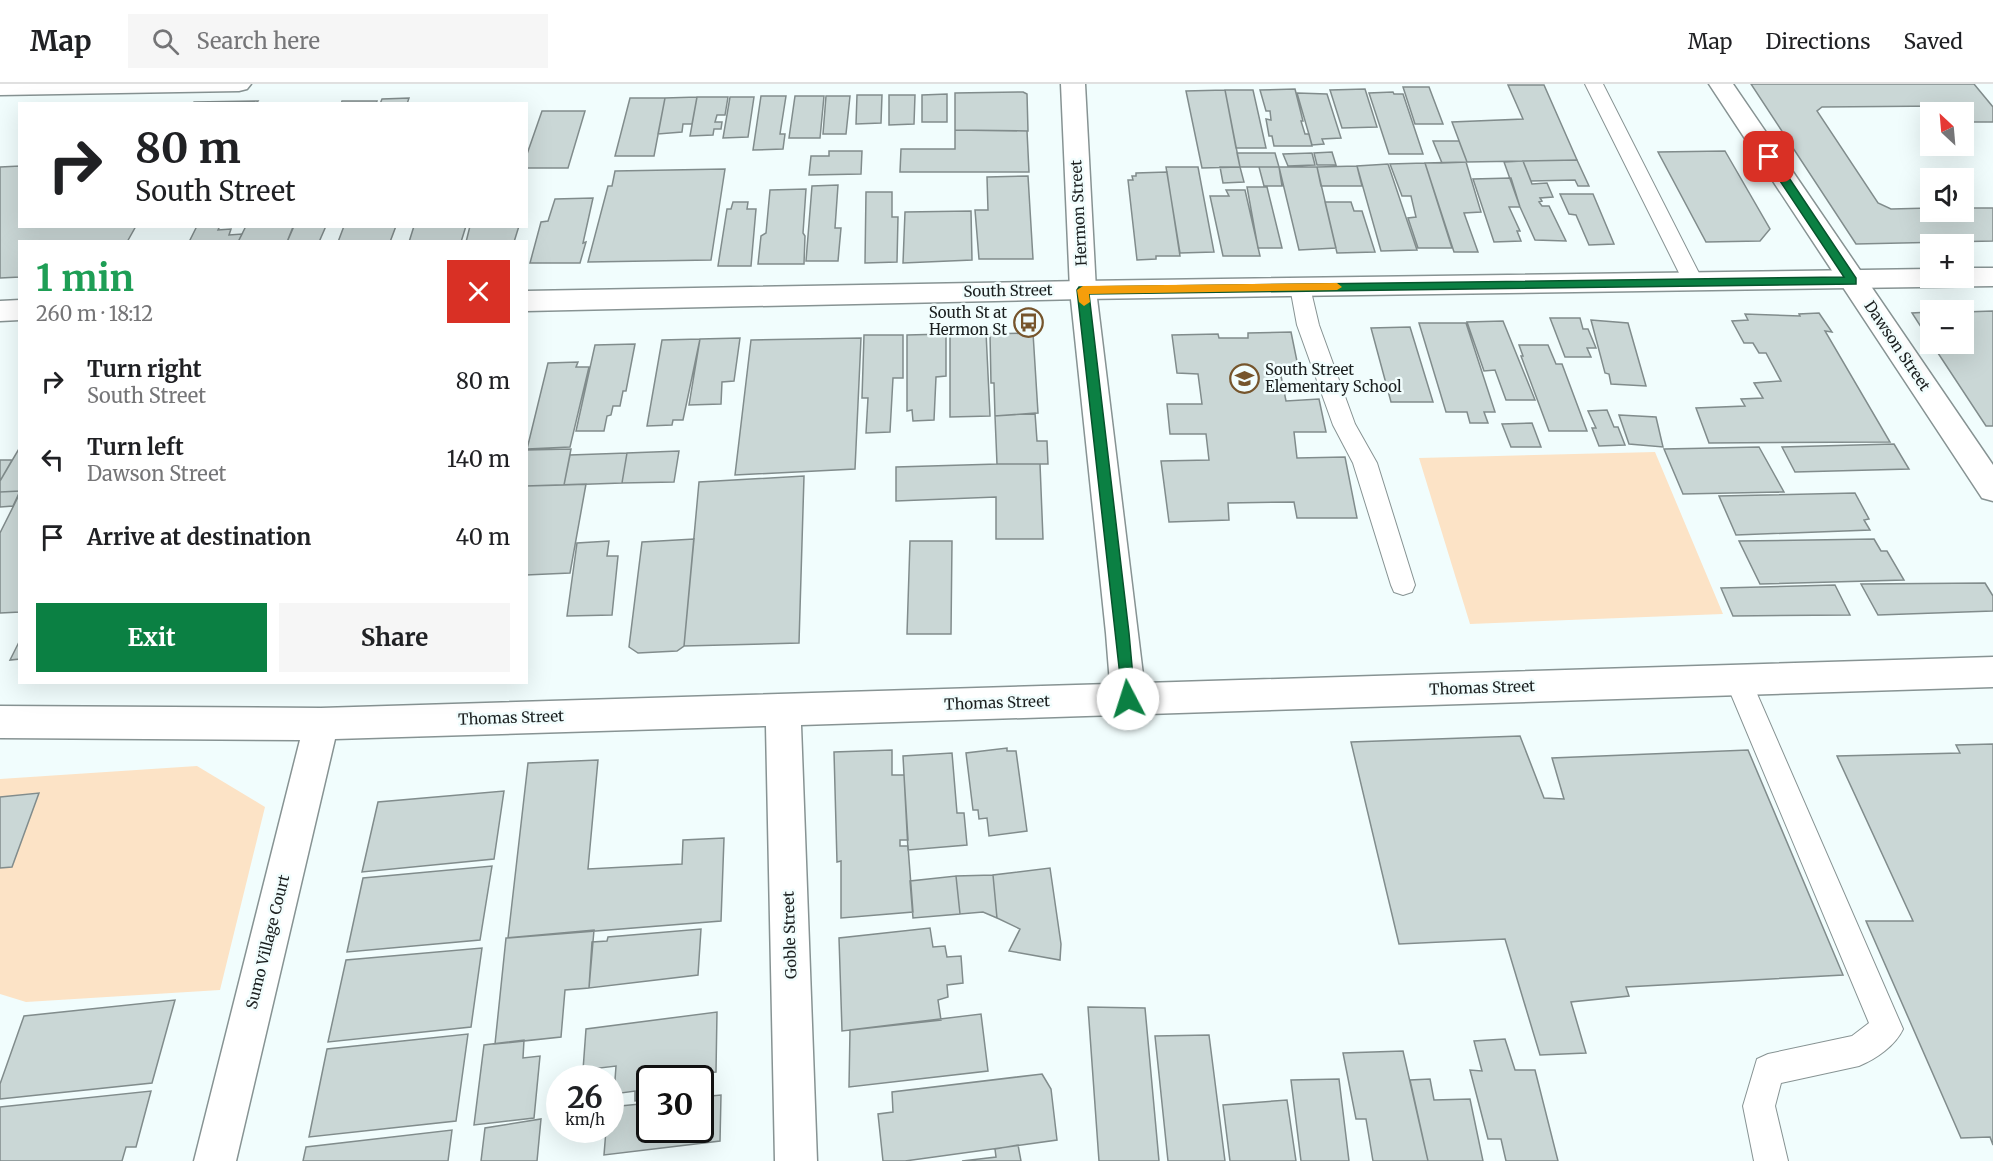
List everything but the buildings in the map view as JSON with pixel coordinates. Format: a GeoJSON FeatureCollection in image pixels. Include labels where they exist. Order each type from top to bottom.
{"type":"FeatureCollection","features":[{"type":"Feature","properties":{"kind":"street"},"geometry":{"type":"LineString","coordinates":[[0,88],[239,84]]}},
{"type":"Feature","properties":{"kind":"street","name":"Hermon Street"},"geometry":{"type":"LineString","coordinates":[[1073,84],[1083,290],[1128,699]]}},
{"type":"Feature","properties":{"kind":"street","name":"Dawson Street"},"geometry":{"type":"LineString","coordinates":[[1721,84],[1993,489]]}},
{"type":"Feature","properties":{"kind":"street","name":"South Street"},"geometry":{"type":"LineString","coordinates":[[528,301],[1083,290],[1993,278]]}},
{"type":"Feature","properties":{"kind":"street"},"geometry":{"type":"LineString","coordinates":[[0,311],[18,310]]}},
{"type":"Feature","properties":{"kind":"street","name":"Thomas Street"},"geometry":{"type":"LineString","coordinates":[[0,722],[321,724],[1993,672]]}},
{"type":"Feature","properties":{"kind":"street","name":"Goble Street"},"geometry":{"type":"LineString","coordinates":[[783,709],[796,1161]]}},
{"type":"Feature","properties":{"kind":"street","name":"Sumo Village Court"},"geometry":{"type":"LineString","coordinates":[[215,1161],[321,724]]}},
{"type":"Feature","properties":{"kind":"lane"},"geometry":{"type":"LineString","coordinates":[[1594,84],[1694,283]]}},
{"type":"Feature","properties":{"kind":"lane"},"geometry":{"type":"LineString","coordinates":[[1300,287],[1308,325],[1344,425],[1365,463],[1403,585]]}},
{"type":"Feature","properties":{"kind":"lane"},"geometry":{"type":"LineString","coordinates":[[1738,680],[1887,1029],[1859,1050],[1768,1070],[1759,1106],[1771,1161]]}},
{"type":"Feature","properties":{"kind":"shaded area"},"geometry":{"type":"Polygon","coordinates":[[[1655,452],[1723,614],[1470,624],[1419,458],[1655,452]]]}},
{"type":"Feature","properties":{"kind":"shaded area"},"geometry":{"type":"Polygon","coordinates":[[[197,766],[265,807],[220,990],[26,1002],[0,994],[0,779],[197,766]]]}},
{"type":"Feature","properties":{"kind":"slow traffic"},"geometry":{"type":"LineString","coordinates":[[1084,302],[1083,290],[1337,287]]}},
{"type":"Feature","properties":{"kind":"place","name":"South St at Hermon St"},"geometry":{"type":"Point","coordinates":[1028,322]}},
{"type":"Feature","properties":{"kind":"place","name":"South Street Elementary School"},"geometry":{"type":"Point","coordinates":[1244,379]}},
{"type":"Feature","properties":{"kind":"route"},"geometry":{"type":"LineString","coordinates":[[1128,699],[1083,290],[1852,281],[1769,157]]}}]}
